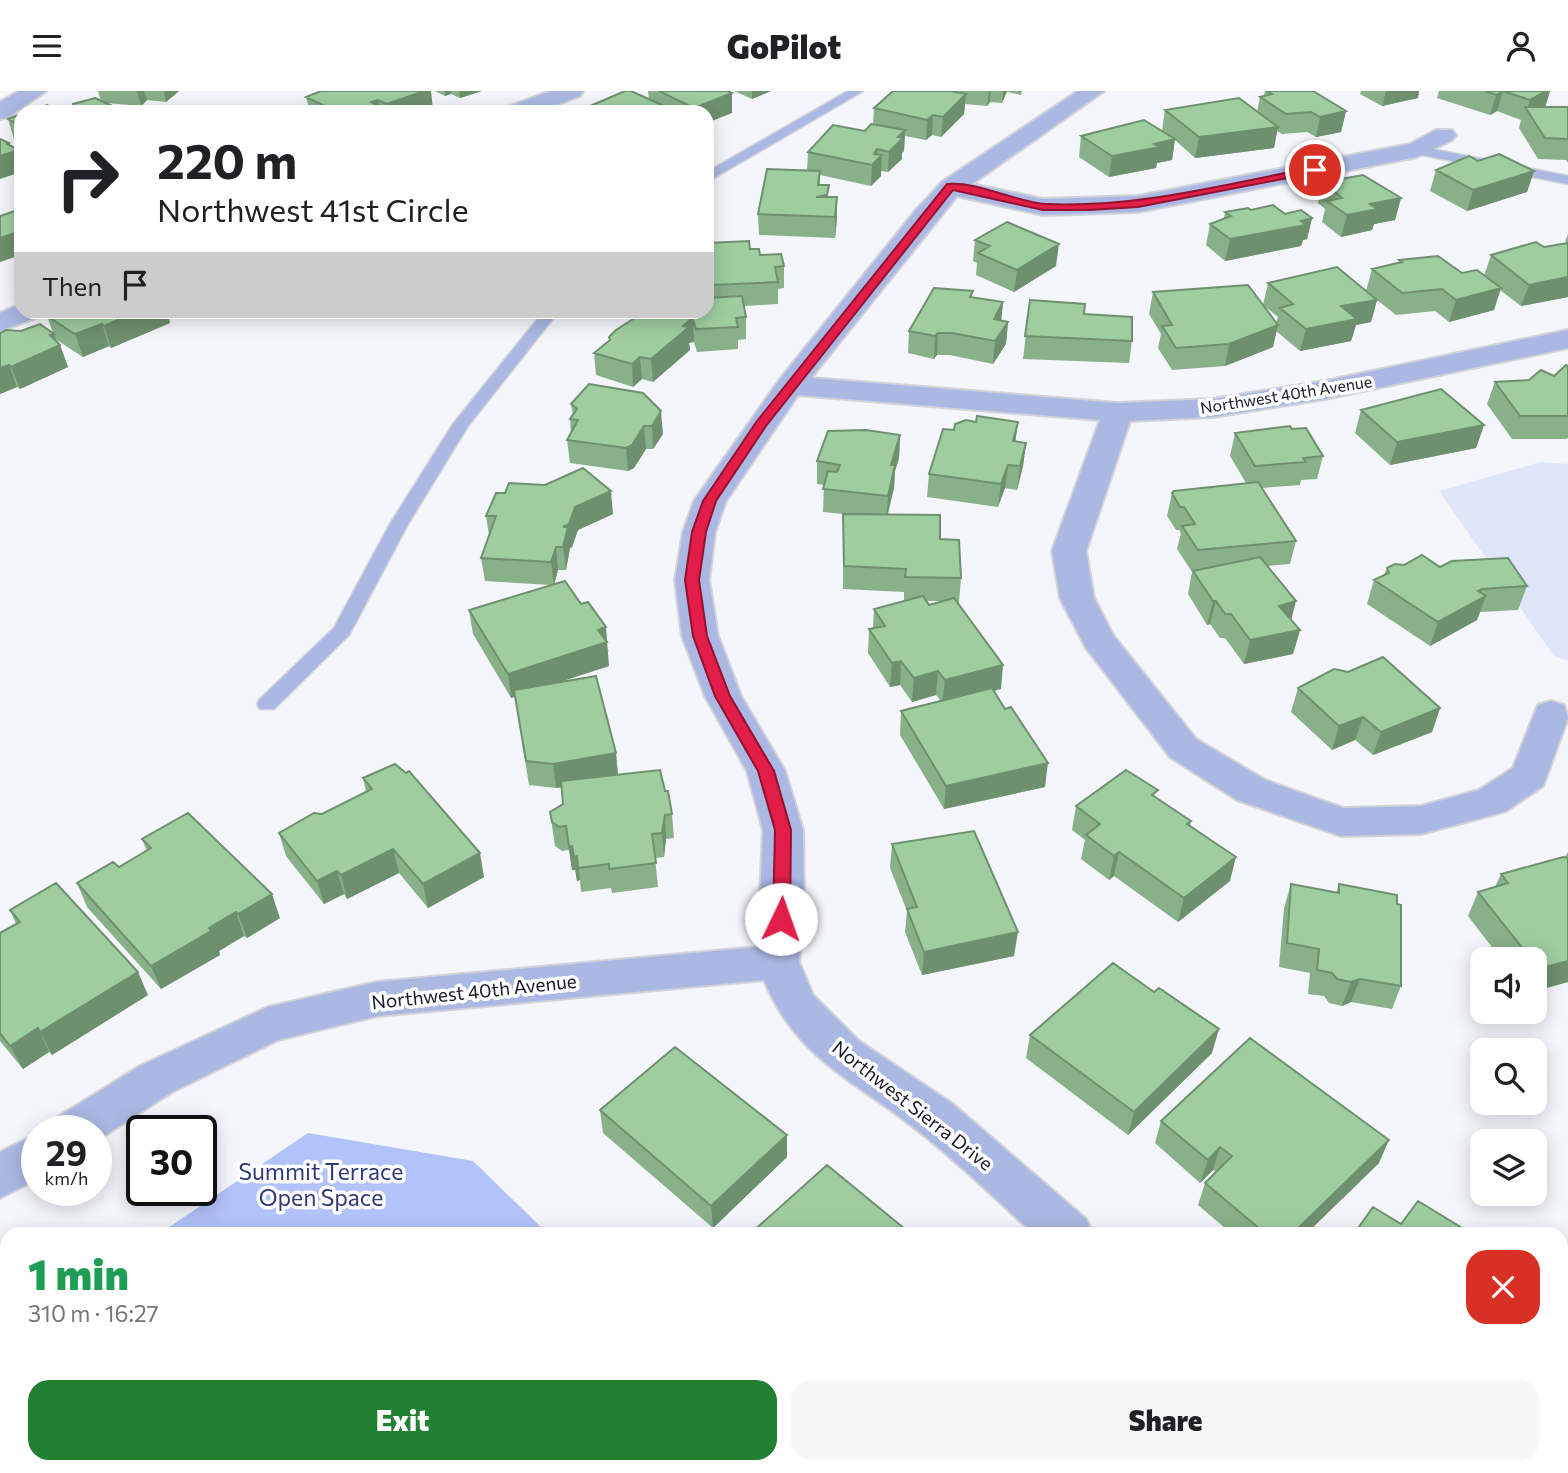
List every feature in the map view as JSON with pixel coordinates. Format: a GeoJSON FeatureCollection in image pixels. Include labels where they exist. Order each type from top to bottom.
{"type":"FeatureCollection","features":[{"type":"Feature","properties":{"kind":"street"},"geometry":{"type":"LineString","coordinates":[[0,112],[35,91]]}},
{"type":"Feature","properties":{"kind":"street"},"geometry":{"type":"LineString","coordinates":[[535,105],[572,91]]}},
{"type":"Feature","properties":{"kind":"street","name":"Northwest Sierra Drive"},"geometry":{"type":"LineString","coordinates":[[1061,1227],[937,1119],[843,1054],[796,1005],[778,962],[783,897],[783,830],[766,771],[723,696],[700,636],[692,580],[699,532],[710,501],[790,385],[951,187],[1093,91]]}},
{"type":"Feature","properties":{"kind":"street"},"geometry":{"type":"LineString","coordinates":[[951,187],[1043,207],[1138,204],[1417,150],[1444,135]]}},
{"type":"Feature","properties":{"kind":"street","name":"Northwest 40th Avenue"},"geometry":{"type":"LineString","coordinates":[[790,385],[1118,412],[1213,408],[1325,390],[1568,339]]}},
{"type":"Feature","properties":{"kind":"street"},"geometry":{"type":"LineString","coordinates":[[1118,412],[1069,551],[1077,598],[1098,640],[1183,748],[1251,790],[1341,822],[1421,820],[1492,801],[1529,776],[1552,714]]}},
{"type":"Feature","properties":{"kind":"street","name":"Northwest 40th Avenue"},"geometry":{"type":"LineString","coordinates":[[99,1115],[156,1079],[268,1025],[377,999],[778,962]]}},
{"type":"Feature","properties":{"kind":"street"},"geometry":{"type":"LineString","coordinates":[[0,1177],[21,1164]]}},
{"type":"Feature","properties":{"kind":"lane"},"geometry":{"type":"LineString","coordinates":[[714,174],[858,91]]}},
{"type":"Feature","properties":{"kind":"lane"},"geometry":{"type":"LineString","coordinates":[[1417,150],[1568,180]]}},
{"type":"Feature","properties":{"kind":"lane"},"geometry":{"type":"LineString","coordinates":[[267,704],[342,631],[400,524],[461,424],[546,319]]}},
{"type":"Feature","properties":{"kind":"shaded area"},"geometry":{"type":"Polygon","coordinates":[[[1541,462],[1568,464],[1568,661],[1554,656],[1439,491],[1541,462]]]}},
{"type":"Feature","properties":{"kind":"green space","name":"Summit Terrace Open Space"},"geometry":{"type":"Polygon","coordinates":[[[308,1133],[473,1161],[541,1227],[169,1227],[200,1206],[217,1206],[217,1195],[308,1133]]]}},
{"type":"Feature","properties":{"kind":"building"},"geometry":{"type":"Polygon","coordinates":[[[321,91],[424,91],[387,104],[378,100],[371,102],[376,105],[323,105],[306,97],[321,91]]]}},
{"type":"Feature","properties":{"kind":"building"},"geometry":{"type":"Polygon","coordinates":[[[631,91],[662,105],[592,105],[631,91]]]}},
{"type":"Feature","properties":{"kind":"building"},"geometry":{"type":"Polygon","coordinates":[[[659,91],[732,93],[702,105],[688,105],[659,91]]]}},
{"type":"Feature","properties":{"kind":"building"},"geometry":{"type":"Polygon","coordinates":[[[893,91],[951,91],[966,94],[943,117],[933,115],[927,120],[874,108],[893,91]]]}},
{"type":"Feature","properties":{"kind":"building"},"geometry":{"type":"Polygon","coordinates":[[[1267,91],[1313,91],[1346,111],[1320,117],[1311,112],[1286,114],[1260,97],[1272,94],[1267,91]]]}},
{"type":"Feature","properties":{"kind":"building"},"geometry":{"type":"Polygon","coordinates":[[[1485,91],[1503,91],[1496,95],[1485,91]]]}},
{"type":"Feature","properties":{"kind":"building"},"geometry":{"type":"Polygon","coordinates":[[[1503,91],[1546,91],[1530,100],[1503,91]]]}},
{"type":"Feature","properties":{"kind":"building"},"geometry":{"type":"Polygon","coordinates":[[[95,98],[110,105],[73,104],[95,98]]]}},
{"type":"Feature","properties":{"kind":"building"},"geometry":{"type":"Polygon","coordinates":[[[1239,98],[1278,127],[1199,137],[1165,110],[1239,98]]]}},
{"type":"Feature","properties":{"kind":"building"},"geometry":{"type":"Polygon","coordinates":[[[1525,107],[1568,107],[1568,139],[1545,138],[1525,107]]]}},
{"type":"Feature","properties":{"kind":"building"},"geometry":{"type":"Polygon","coordinates":[[[1144,120],[1175,139],[1154,144],[1160,147],[1112,156],[1081,136],[1144,120]]]}},
{"type":"Feature","properties":{"kind":"building"},"geometry":{"type":"Polygon","coordinates":[[[871,124],[905,130],[898,137],[903,138],[889,152],[877,149],[874,154],[882,155],[872,165],[808,152],[833,125],[865,131],[871,124]]]}},
{"type":"Feature","properties":{"kind":"building"},"geometry":{"type":"Polygon","coordinates":[[[0,139],[9,143],[7,144],[14,148],[14,152],[0,156],[0,139]]]}},
{"type":"Feature","properties":{"kind":"building"},"geometry":{"type":"Polygon","coordinates":[[[1499,154],[1534,171],[1473,190],[1436,170],[1469,156],[1478,161],[1499,154]]]}},
{"type":"Feature","properties":{"kind":"building"},"geometry":{"type":"Polygon","coordinates":[[[767,169],[820,171],[818,185],[829,185],[827,195],[816,197],[837,197],[835,217],[758,214],[767,169]]]}},
{"type":"Feature","properties":{"kind":"building"},"geometry":{"type":"Polygon","coordinates":[[[1363,175],[1401,198],[1370,204],[1378,209],[1347,215],[1327,201],[1342,198],[1323,182],[1363,175]]]}},
{"type":"Feature","properties":{"kind":"building"},"geometry":{"type":"Polygon","coordinates":[[[1273,205],[1285,214],[1301,210],[1312,218],[1301,221],[1306,225],[1230,239],[1210,224],[1231,216],[1225,212],[1273,205]]]}},
{"type":"Feature","properties":{"kind":"building"},"geometry":{"type":"Polygon","coordinates":[[[14,211],[14,233],[0,238],[0,216],[14,211]]]}},
{"type":"Feature","properties":{"kind":"building"},"geometry":{"type":"Polygon","coordinates":[[[1007,222],[1059,244],[1017,270],[978,253],[990,246],[975,240],[1007,222]]]}},
{"type":"Feature","properties":{"kind":"building"},"geometry":{"type":"Polygon","coordinates":[[[749,241],[750,249],[759,249],[760,255],[781,254],[784,266],[775,267],[778,282],[714,285],[714,243],[749,241]]]}},
{"type":"Feature","properties":{"kind":"building"},"geometry":{"type":"Polygon","coordinates":[[[1536,242],[1544,247],[1568,243],[1568,277],[1529,285],[1491,255],[1536,242]]]}},
{"type":"Feature","properties":{"kind":"building"},"geometry":{"type":"Polygon","coordinates":[[[1438,256],[1462,273],[1477,270],[1501,288],[1456,300],[1442,289],[1402,293],[1372,269],[1402,262],[1399,260],[1438,256]]]}},
{"type":"Feature","properties":{"kind":"building"},"geometry":{"type":"Polygon","coordinates":[[[1337,267],[1377,300],[1341,306],[1357,319],[1306,329],[1280,308],[1293,304],[1268,283],[1337,267]]]}},
{"type":"Feature","properties":{"kind":"building"},"geometry":{"type":"Polygon","coordinates":[[[1248,285],[1278,325],[1229,344],[1176,348],[1162,326],[1172,325],[1153,292],[1248,285]]]}},
{"type":"Feature","properties":{"kind":"building"},"geometry":{"type":"Polygon","coordinates":[[[934,288],[973,291],[970,297],[1003,302],[994,319],[1008,322],[995,341],[952,333],[938,333],[935,336],[909,331],[934,288]]]}},
{"type":"Feature","properties":{"kind":"building"},"geometry":{"type":"Polygon","coordinates":[[[742,296],[746,317],[736,318],[738,327],[696,329],[693,320],[690,320],[683,326],[689,327],[651,359],[640,357],[632,364],[594,353],[610,340],[609,337],[616,330],[633,319],[714,319],[714,298],[742,296]]]}},
{"type":"Feature","properties":{"kind":"building"},"geometry":{"type":"Polygon","coordinates":[[[1030,300],[1085,304],[1084,314],[1132,317],[1132,341],[1025,336],[1030,300]]]}},
{"type":"Feature","properties":{"kind":"building"},"geometry":{"type":"Polygon","coordinates":[[[52,319],[120,319],[104,326],[102,324],[75,334],[52,319]]]}},
{"type":"Feature","properties":{"kind":"building"},"geometry":{"type":"Polygon","coordinates":[[[40,324],[54,334],[50,335],[60,345],[11,367],[9,365],[0,368],[0,333],[6,330],[21,331],[40,324]]]}},
{"type":"Feature","properties":{"kind":"building"},"geometry":{"type":"Polygon","coordinates":[[[1566,365],[1568,416],[1520,416],[1495,382],[1529,380],[1541,370],[1554,376],[1566,365]]]}},
{"type":"Feature","properties":{"kind":"building"},"geometry":{"type":"Polygon","coordinates":[[[589,384],[643,393],[661,411],[652,426],[644,426],[632,445],[626,448],[567,440],[578,420],[570,419],[577,409],[571,404],[589,384]]]}},
{"type":"Feature","properties":{"kind":"building"},"geometry":{"type":"Polygon","coordinates":[[[1441,389],[1484,425],[1397,442],[1361,410],[1441,389]]]}},
{"type":"Feature","properties":{"kind":"building"},"geometry":{"type":"Polygon","coordinates":[[[977,416],[1018,422],[1013,441],[1026,443],[1020,466],[1008,465],[1001,484],[929,474],[943,429],[954,430],[955,424],[966,420],[976,422],[977,416]]]}},
{"type":"Feature","properties":{"kind":"building"},"geometry":{"type":"Polygon","coordinates":[[[1290,426],[1292,429],[1306,428],[1323,456],[1303,458],[1306,462],[1255,466],[1235,433],[1290,426]]]}},
{"type":"Feature","properties":{"kind":"building"},"geometry":{"type":"Polygon","coordinates":[[[866,430],[900,435],[891,465],[895,465],[888,496],[823,489],[828,471],[837,472],[840,465],[817,461],[828,431],[866,430]]]}},
{"type":"Feature","properties":{"kind":"building"},"geometry":{"type":"Polygon","coordinates":[[[583,468],[611,491],[575,507],[569,524],[563,527],[568,527],[563,547],[556,547],[551,562],[481,558],[496,516],[486,516],[496,493],[505,493],[509,483],[545,485],[583,468]]]}},
{"type":"Feature","properties":{"kind":"building"},"geometry":{"type":"Polygon","coordinates":[[[1258,482],[1296,541],[1198,550],[1182,526],[1195,524],[1172,493],[1258,482]]]}},
{"type":"Feature","properties":{"kind":"building"},"geometry":{"type":"Polygon","coordinates":[[[843,514],[940,515],[940,539],[959,540],[961,578],[905,577],[906,569],[844,566],[843,514]]]}},
{"type":"Feature","properties":{"kind":"building"},"geometry":{"type":"Polygon","coordinates":[[[1422,555],[1440,567],[1452,561],[1508,558],[1527,586],[1482,589],[1478,591],[1486,596],[1438,622],[1374,580],[1389,573],[1387,568],[1395,564],[1404,565],[1422,555]]]}},
{"type":"Feature","properties":{"kind":"building"},"geometry":{"type":"Polygon","coordinates":[[[1260,557],[1296,601],[1279,606],[1300,630],[1250,640],[1231,614],[1225,614],[1216,601],[1213,601],[1193,571],[1260,557]]]}},
{"type":"Feature","properties":{"kind":"building"},"geometry":{"type":"Polygon","coordinates":[[[565,581],[581,604],[588,602],[606,627],[598,630],[607,642],[508,674],[469,610],[565,581]]]}},
{"type":"Feature","properties":{"kind":"building"},"geometry":{"type":"Polygon","coordinates":[[[923,596],[929,605],[954,598],[1003,665],[945,680],[938,671],[914,678],[901,661],[892,663],[869,629],[885,626],[874,609],[923,596]]]}},
{"type":"Feature","properties":{"kind":"building"},"geometry":{"type":"Polygon","coordinates":[[[1383,657],[1440,708],[1381,732],[1363,717],[1339,726],[1298,688],[1334,669],[1348,672],[1383,657]]]}},
{"type":"Feature","properties":{"kind":"building"},"geometry":{"type":"Polygon","coordinates":[[[596,676],[616,753],[553,764],[526,761],[514,690],[596,676]]]}},
{"type":"Feature","properties":{"kind":"building"},"geometry":{"type":"Polygon","coordinates":[[[992,688],[1005,709],[1011,707],[1048,763],[946,786],[901,711],[992,688]]]}},
{"type":"Feature","properties":{"kind":"building"},"geometry":{"type":"Polygon","coordinates":[[[395,764],[406,773],[409,771],[480,853],[423,884],[393,849],[341,875],[337,871],[317,881],[279,833],[314,813],[322,814],[372,789],[363,778],[395,764]]]}},
{"type":"Feature","properties":{"kind":"building"},"geometry":{"type":"Polygon","coordinates":[[[660,770],[665,791],[668,791],[672,814],[665,815],[662,833],[652,834],[656,863],[609,869],[609,864],[578,868],[577,856],[574,857],[572,846],[569,847],[566,826],[559,827],[552,822],[550,812],[563,804],[561,781],[660,770]]]}},
{"type":"Feature","properties":{"kind":"building"},"geometry":{"type":"Polygon","coordinates":[[[1126,770],[1158,790],[1152,795],[1191,821],[1187,824],[1236,857],[1184,898],[1119,852],[1114,856],[1086,835],[1100,824],[1076,806],[1126,770]]]}},
{"type":"Feature","properties":{"kind":"building"},"geometry":{"type":"Polygon","coordinates":[[[188,813],[272,894],[209,928],[211,931],[151,966],[77,883],[113,862],[119,867],[151,848],[142,839],[188,813]]]}},
{"type":"Feature","properties":{"kind":"building"},"geometry":{"type":"Polygon","coordinates":[[[974,831],[1018,932],[924,952],[907,909],[917,907],[892,844],[974,831]]]}},
{"type":"Feature","properties":{"kind":"building"},"geometry":{"type":"Polygon","coordinates":[[[1563,857],[1568,858],[1568,961],[1547,967],[1547,947],[1522,947],[1478,892],[1508,883],[1501,874],[1563,857]]]}},
{"type":"Feature","properties":{"kind":"building"},"geometry":{"type":"Polygon","coordinates":[[[56,883],[138,972],[40,1032],[38,1028],[10,1046],[0,1033],[0,933],[20,922],[10,910],[56,883]]]}},
{"type":"Feature","properties":{"kind":"building"},"geometry":{"type":"Polygon","coordinates":[[[1291,884],[1339,893],[1339,884],[1397,895],[1397,904],[1401,905],[1401,986],[1360,979],[1351,982],[1337,979],[1332,973],[1317,970],[1319,949],[1287,943],[1291,884]]]}},
{"type":"Feature","properties":{"kind":"building"},"geometry":{"type":"Polygon","coordinates":[[[1113,963],[1154,992],[1159,988],[1219,1029],[1134,1112],[1030,1035],[1113,963]]]}},
{"type":"Feature","properties":{"kind":"building"},"geometry":{"type":"Polygon","coordinates":[[[1250,1038],[1389,1140],[1299,1227],[1258,1227],[1205,1183],[1232,1156],[1220,1147],[1208,1160],[1161,1121],[1250,1038]]]}},
{"type":"Feature","properties":{"kind":"building"},"geometry":{"type":"Polygon","coordinates":[[[675,1047],[787,1135],[711,1206],[600,1110],[675,1047]]]}},
{"type":"Feature","properties":{"kind":"building"},"geometry":{"type":"Polygon","coordinates":[[[827,1165],[902,1227],[758,1227],[827,1165]]]}},
{"type":"Feature","properties":{"kind":"building"},"geometry":{"type":"Polygon","coordinates":[[[1418,1201],[1461,1227],[1359,1227],[1373,1207],[1401,1224],[1418,1201]]]}},
{"type":"Feature","properties":{"kind":"route"},"geometry":{"type":"LineString","coordinates":[[781,919],[783,830],[766,771],[723,696],[700,636],[692,580],[699,532],[710,501],[761,424],[925,215],[951,187],[1043,207],[1089,207],[1138,204],[1315,170]]}}]}
